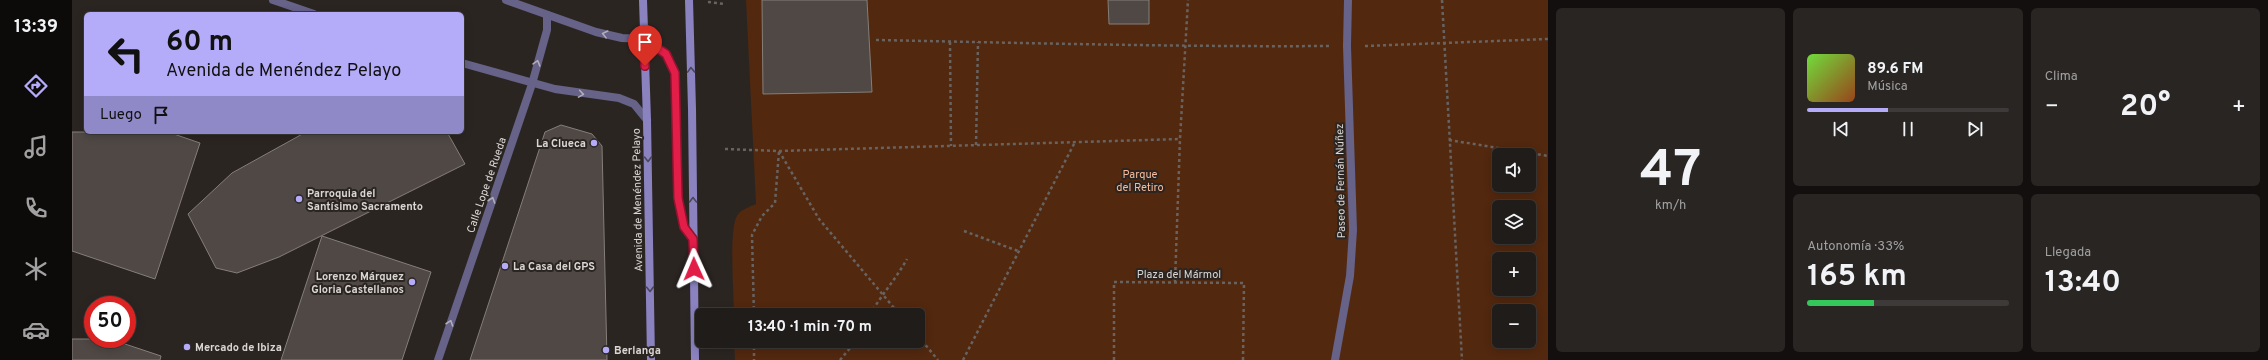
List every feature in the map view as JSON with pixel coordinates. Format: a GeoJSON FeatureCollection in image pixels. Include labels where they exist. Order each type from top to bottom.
{"type":"FeatureCollection","features":[{"type":"Feature","properties":{"kind":"main road","name":"Avenida de Menéndez Pelayo"},"geometry":{"type":"LineString","coordinates":[[643,0],[647,120],[651,360]]}},
{"type":"Feature","properties":{"kind":"main road"},"geometry":{"type":"LineString","coordinates":[[689,0],[695,360]]}},
{"type":"Feature","properties":{"kind":"street"},"geometry":{"type":"LineString","coordinates":[[273,0],[308,12]]}},
{"type":"Feature","properties":{"kind":"street"},"geometry":{"type":"LineString","coordinates":[[506,0],[602,34],[644,39],[666,54],[675,73],[678,198],[684,227],[693,239]]}},
{"type":"Feature","properties":{"kind":"street","name":"Paseo de Fernán Núñez"},"geometry":{"type":"LineString","coordinates":[[1335,360],[1350,276],[1353,230],[1346,46],[1348,0]]}},
{"type":"Feature","properties":{"kind":"street","name":"Calle Lope de Rueda"},"geometry":{"type":"LineString","coordinates":[[438,360],[532,84],[547,30],[547,15]]}},
{"type":"Feature","properties":{"kind":"street"},"geometry":{"type":"LineString","coordinates":[[464,64],[555,90],[619,98],[634,104],[647,120]]}},
{"type":"Feature","properties":{"kind":"path"},"geometry":{"type":"LineString","coordinates":[[1175,282],[1180,139],[1188,0]]}},
{"type":"Feature","properties":{"kind":"path"},"geometry":{"type":"LineString","coordinates":[[1442,0],[1462,360]]}},
{"type":"Feature","properties":{"kind":"path"},"geometry":{"type":"LineString","coordinates":[[876,40],[1138,44],[1185,47],[1346,46],[1548,39]]}},
{"type":"Feature","properties":{"kind":"path"},"geometry":{"type":"LineString","coordinates":[[950,42],[951,146]]}},
{"type":"Feature","properties":{"kind":"path"},"geometry":{"type":"LineString","coordinates":[[976,145],[978,42]]}},
{"type":"Feature","properties":{"kind":"path"},"geometry":{"type":"LineString","coordinates":[[725,149],[779,151],[1180,139]]}},
{"type":"Feature","properties":{"kind":"path"},"geometry":{"type":"LineString","coordinates":[[1449,140],[1548,156]]}},
{"type":"Feature","properties":{"kind":"path"},"geometry":{"type":"LineString","coordinates":[[962,360],[1075,142]]}},
{"type":"Feature","properties":{"kind":"path"},"geometry":{"type":"LineString","coordinates":[[779,151],[819,219],[894,308]]}},
{"type":"Feature","properties":{"kind":"path"},"geometry":{"type":"LineString","coordinates":[[754,308],[752,235],[762,216],[775,203],[779,151]]}},
{"type":"Feature","properties":{"kind":"path"},"geometry":{"type":"LineString","coordinates":[[964,231],[1018,251]]}},
{"type":"Feature","properties":{"kind":"path"},"geometry":{"type":"LineString","coordinates":[[874,308],[882,294],[896,280],[907,259]]}},
{"type":"Feature","properties":{"kind":"path","name":"Plaza del Mármol"},"geometry":{"type":"LineString","coordinates":[[1114,360],[1114,282],[1244,283],[1243,360]]}},
{"type":"Feature","properties":{"kind":"path"},"geometry":{"type":"LineString","coordinates":[[925,344],[938,360]]}},
{"type":"Feature","properties":{"kind":"path"},"geometry":{"type":"LineString","coordinates":[[754,348],[754,360]]}},
{"type":"Feature","properties":{"kind":"path"},"geometry":{"type":"LineString","coordinates":[[840,360],[850,348]]}},
{"type":"Feature","properties":{"kind":"green space","name":"Parque del Retiro"},"geometry":{"type":"Polygon","coordinates":[[[746,0],[1548,0],[1548,360],[735,360],[734,348],[925,348],[925,308],[734,308],[732,250],[734,226],[737,215],[744,209],[756,204],[746,0]]]}},
{"type":"Feature","properties":{"kind":"building"},"geometry":{"type":"Polygon","coordinates":[[[762,0],[867,0],[872,92],[763,94],[762,0]]]}},
{"type":"Feature","properties":{"kind":"building"},"geometry":{"type":"Polygon","coordinates":[[[1108,0],[1149,0],[1149,24],[1109,24],[1108,0]]]}},
{"type":"Feature","properties":{"kind":"building"},"geometry":{"type":"Polygon","coordinates":[[[561,125],[592,134],[602,146],[607,360],[470,360],[545,132],[561,125]]]}},
{"type":"Feature","properties":{"kind":"building"},"geometry":{"type":"Polygon","coordinates":[[[72,132],[84,132],[84,134],[174,134],[200,143],[155,279],[72,251],[72,132]]]}},
{"type":"Feature","properties":{"kind":"building","name":"Parroquia del Santísimo Sacramento"},"geometry":{"type":"Polygon","coordinates":[[[302,134],[448,134],[465,164],[279,257],[237,273],[216,268],[188,214],[232,173],[302,134]]]}},
{"type":"Feature","properties":{"kind":"building"},"geometry":{"type":"Polygon","coordinates":[[[322,236],[431,272],[402,360],[281,360],[322,236]]]}},
{"type":"Feature","properties":{"kind":"building"},"geometry":{"type":"Polygon","coordinates":[[[72,339],[84,339],[84,348],[136,348],[161,356],[160,360],[72,360],[72,339]]]}},
{"type":"Feature","properties":{"kind":"place","name":"La Clueca"},"geometry":{"type":"Point","coordinates":[594,143]}},
{"type":"Feature","properties":{"kind":"place","name":"Parroquia del Santísimo Sacramento"},"geometry":{"type":"Point","coordinates":[299,199]}},
{"type":"Feature","properties":{"kind":"place","name":"La Casa del GPS"},"geometry":{"type":"Point","coordinates":[505,266]}},
{"type":"Feature","properties":{"kind":"place","name":"Lorenzo Márquez Gloria Castellanos"},"geometry":{"type":"Point","coordinates":[412,282]}},
{"type":"Feature","properties":{"kind":"place","name":"Mercado de Ibiza"},"geometry":{"type":"Point","coordinates":[187,347]}},
{"type":"Feature","properties":{"kind":"place","name":"Berlanga"},"geometry":{"type":"Point","coordinates":[606,350]}},
{"type":"Feature","properties":{"kind":"route"},"geometry":{"type":"LineString","coordinates":[[645,66],[644,39],[655,45],[666,54],[675,73],[678,198],[684,227],[693,239],[694,269]]}}]}
